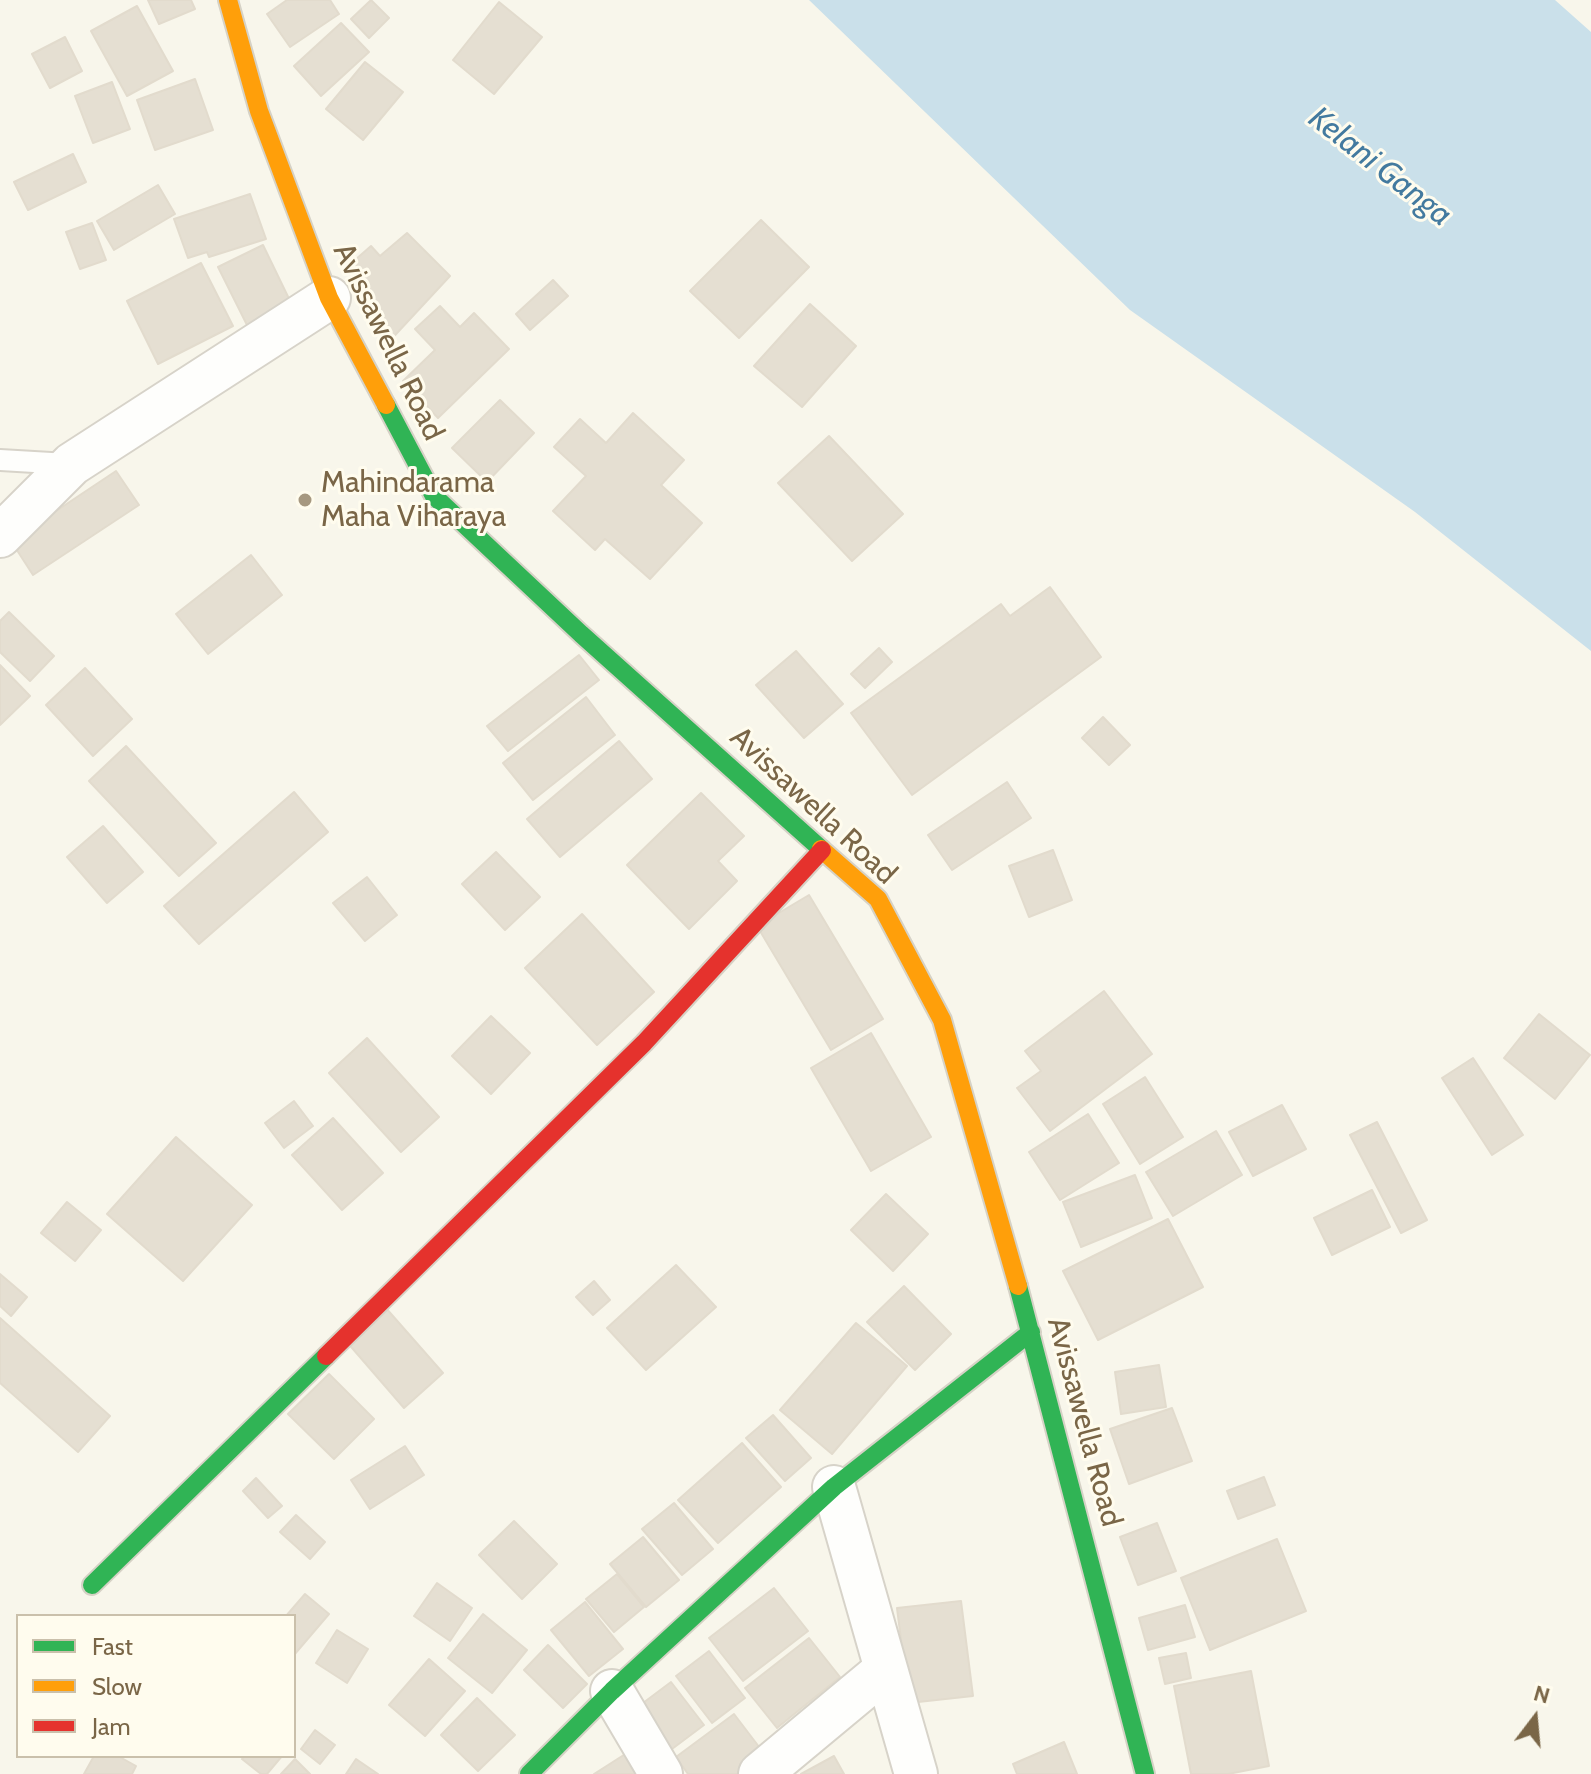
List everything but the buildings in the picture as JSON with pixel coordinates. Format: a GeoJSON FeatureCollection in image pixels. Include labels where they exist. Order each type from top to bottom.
{"type":"FeatureCollection","features":[{"type":"Feature","properties":{"kind":"main road","name":"Avissawella Road"},"geometry":{"type":"LineString","coordinates":[[228,0],[259,111],[329,298],[434,496],[581,634],[878,899],[942,1020],[1031,1332],[1145,1774]]}},
{"type":"Feature","properties":{"kind":"main road"},"geometry":{"type":"LineString","coordinates":[[92,1585],[644,1043],[822,850]]}},
{"type":"Feature","properties":{"kind":"main road"},"geometry":{"type":"LineString","coordinates":[[529,1774],[612,1691],[834,1487],[1031,1332]]}},
{"type":"Feature","properties":{"kind":"street"},"geometry":{"type":"LineString","coordinates":[[0,536],[72,464],[329,298]]}},
{"type":"Feature","properties":{"kind":"street"},"geometry":{"type":"LineString","coordinates":[[834,1487],[916,1774]]}},
{"type":"Feature","properties":{"kind":"street"},"geometry":{"type":"LineString","coordinates":[[760,1774],[885,1670]]}},
{"type":"Feature","properties":{"kind":"street"},"geometry":{"type":"LineString","coordinates":[[612,1691],[661,1774]]}},
{"type":"Feature","properties":{"kind":"lane"},"geometry":{"type":"LineString","coordinates":[[0,460],[72,464]]}},
{"type":"Feature","properties":{"kind":"water","name":"Kelani Ganga"},"geometry":{"type":"Polygon","coordinates":[[[809,0],[1555,0],[1591,32],[1591,651],[1415,512],[1130,310],[809,0]]]}},
{"type":"Feature","properties":{"kind":"traffic: fast"},"geometry":{"type":"LineString","coordinates":[[386,405],[434,496],[581,634],[821,849]]}},
{"type":"Feature","properties":{"kind":"traffic: fast"},"geometry":{"type":"LineString","coordinates":[[1018,1286],[1145,1774]]}},
{"type":"Feature","properties":{"kind":"traffic: fast"},"geometry":{"type":"LineString","coordinates":[[529,1774],[612,1691],[834,1487],[1031,1332]]}},
{"type":"Feature","properties":{"kind":"traffic: fast"},"geometry":{"type":"LineString","coordinates":[[92,1585],[326,1356]]}},
{"type":"Feature","properties":{"kind":"traffic: slow"},"geometry":{"type":"LineString","coordinates":[[228,0],[259,111],[329,298],[386,405]]}},
{"type":"Feature","properties":{"kind":"traffic: slow"},"geometry":{"type":"LineString","coordinates":[[821,849],[878,899],[942,1020],[1018,1286]]}},
{"type":"Feature","properties":{"kind":"traffic: jam"},"geometry":{"type":"LineString","coordinates":[[326,1356],[644,1043],[822,850]]}},
{"type":"Feature","properties":{"kind":"place","name":"Mahindarama Maha Viharaya"},"geometry":{"type":"Point","coordinates":[305,500]}}]}
